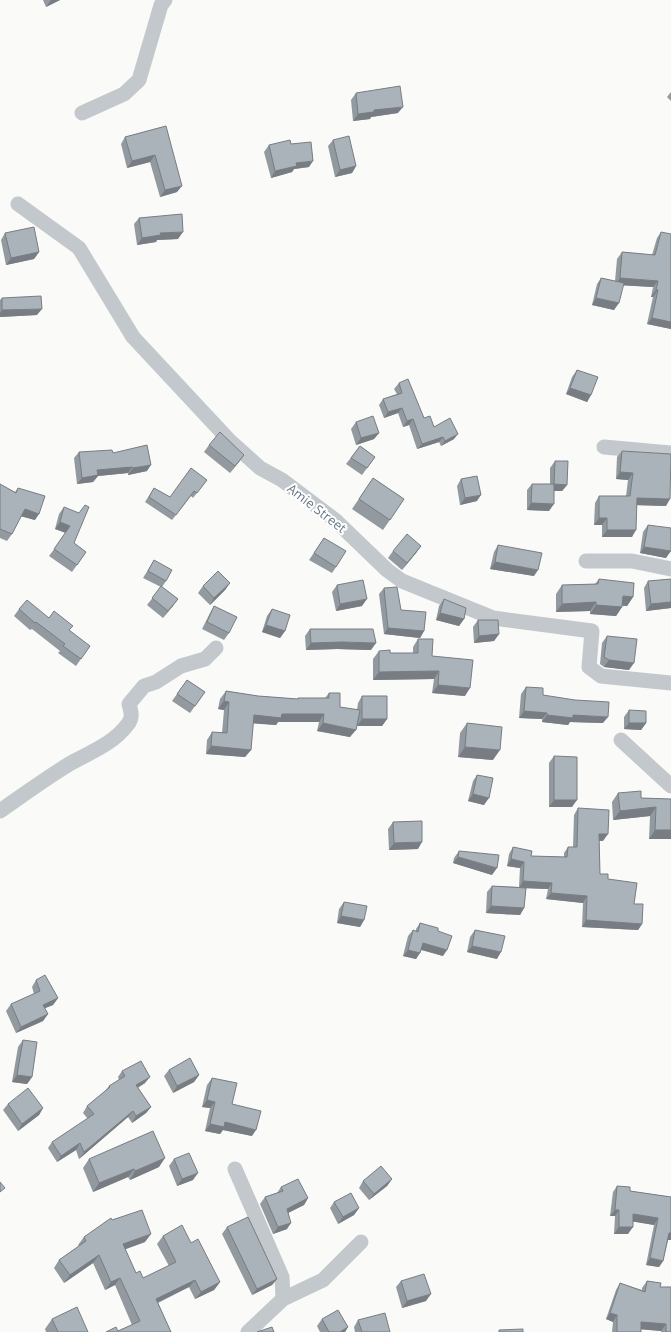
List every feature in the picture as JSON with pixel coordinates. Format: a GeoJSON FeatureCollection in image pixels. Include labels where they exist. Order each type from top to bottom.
{"type":"FeatureCollection","features":[{"type":"Feature","properties":{"kind":"street"},"geometry":{"type":"LineString","coordinates":[[82,113],[124,94],[139,80],[161,5],[166,0]]}},
{"type":"Feature","properties":{"kind":"street","name":"Amie Street"},"geometry":{"type":"LineString","coordinates":[[18,204],[78,248],[133,337],[230,441],[260,468],[282,480],[335,520],[387,570],[402,581],[492,618],[592,631],[589,666],[601,676],[671,683]]}},
{"type":"Feature","properties":{"kind":"street"},"geometry":{"type":"LineString","coordinates":[[604,447],[671,453]]}},
{"type":"Feature","properties":{"kind":"street"},"geometry":{"type":"LineString","coordinates":[[586,561],[632,561],[671,569]]}},
{"type":"Feature","properties":{"kind":"street"},"geometry":{"type":"LineString","coordinates":[[0,812],[59,771],[104,747],[129,724],[132,715],[129,704],[144,686],[156,682],[181,666],[205,659],[216,648]]}},
{"type":"Feature","properties":{"kind":"street"},"geometry":{"type":"LineString","coordinates":[[621,740],[671,786]]}},
{"type":"Feature","properties":{"kind":"street"},"geometry":{"type":"LineString","coordinates":[[235,1169],[282,1277],[283,1299]]}},
{"type":"Feature","properties":{"kind":"street"},"geometry":{"type":"LineString","coordinates":[[248,1332],[283,1299],[324,1280],[361,1242]]}},
{"type":"Feature","properties":{"kind":"building"},"geometry":{"type":"Polygon","coordinates":[[[400,86],[403,107],[374,110],[374,112],[358,114],[356,93],[400,86]]]}},
{"type":"Feature","properties":{"kind":"building"},"geometry":{"type":"Polygon","coordinates":[[[166,126],[182,186],[165,190],[155,155],[132,161],[125,137],[166,126]]]}},
{"type":"Feature","properties":{"kind":"building"},"geometry":{"type":"Polygon","coordinates":[[[349,136],[356,166],[340,170],[333,140],[349,136]]]}},
{"type":"Feature","properties":{"kind":"building"},"geometry":{"type":"Polygon","coordinates":[[[290,140],[291,144],[311,142],[313,161],[296,163],[297,166],[275,171],[269,145],[290,140]]]}},
{"type":"Feature","properties":{"kind":"building"},"geometry":{"type":"Polygon","coordinates":[[[182,214],[183,232],[160,233],[161,235],[142,238],[139,218],[182,214]]]}},
{"type":"Feature","properties":{"kind":"building"},"geometry":{"type":"Polygon","coordinates":[[[34,227],[39,252],[11,258],[5,233],[34,227]]]}},
{"type":"Feature","properties":{"kind":"building"},"geometry":{"type":"Polygon","coordinates":[[[661,232],[671,234],[671,322],[652,318],[658,290],[656,290],[658,281],[620,278],[622,252],[655,255],[661,232]]]}},
{"type":"Feature","properties":{"kind":"building"},"geometry":{"type":"Polygon","coordinates":[[[601,278],[624,283],[619,303],[596,298],[601,278]]]}},
{"type":"Feature","properties":{"kind":"building"},"geometry":{"type":"Polygon","coordinates":[[[41,296],[42,309],[2,310],[2,298],[41,296]]]}},
{"type":"Feature","properties":{"kind":"building"},"geometry":{"type":"Polygon","coordinates":[[[577,370],[598,377],[591,395],[570,388],[577,370]]]}},
{"type":"Feature","properties":{"kind":"building"},"geometry":{"type":"Polygon","coordinates":[[[408,379],[424,418],[430,416],[434,427],[450,418],[458,434],[445,441],[443,437],[422,444],[413,419],[407,421],[402,408],[388,412],[383,399],[402,393],[399,383],[408,379]]]}},
{"type":"Feature","properties":{"kind":"building"},"geometry":{"type":"Polygon","coordinates":[[[373,416],[379,433],[361,438],[356,422],[373,416]]]}},
{"type":"Feature","properties":{"kind":"building"},"geometry":{"type":"Polygon","coordinates":[[[220,432],[244,455],[235,466],[209,445],[220,432]]]}},
{"type":"Feature","properties":{"kind":"building"},"geometry":{"type":"Polygon","coordinates":[[[147,445],[151,465],[133,468],[97,470],[98,475],[82,478],[79,452],[112,450],[113,453],[147,445]]]}},
{"type":"Feature","properties":{"kind":"building"},"geometry":{"type":"Polygon","coordinates":[[[360,446],[375,457],[367,468],[351,458],[360,446]]]}},
{"type":"Feature","properties":{"kind":"building"},"geometry":{"type":"Polygon","coordinates":[[[622,451],[671,454],[670,499],[637,498],[636,530],[607,530],[607,518],[599,518],[599,496],[630,496],[633,473],[620,472],[622,451]]]}},
{"type":"Feature","properties":{"kind":"building"},"geometry":{"type":"Polygon","coordinates":[[[555,461],[568,461],[567,485],[554,484],[555,461]]]}},
{"type":"Feature","properties":{"kind":"building"},"geometry":{"type":"Polygon","coordinates":[[[191,468],[207,480],[197,493],[194,491],[176,515],[149,497],[154,488],[170,497],[191,468]]]}},
{"type":"Feature","properties":{"kind":"building"},"geometry":{"type":"Polygon","coordinates":[[[477,476],[481,495],[465,498],[461,479],[477,476]]]}},
{"type":"Feature","properties":{"kind":"building"},"geometry":{"type":"Polygon","coordinates":[[[373,478],[404,499],[390,520],[359,499],[373,478]]]}},
{"type":"Feature","properties":{"kind":"building"},"geometry":{"type":"Polygon","coordinates":[[[0,484],[16,493],[18,488],[45,496],[39,514],[25,509],[12,534],[0,529],[0,484]]]}},
{"type":"Feature","properties":{"kind":"building"},"geometry":{"type":"Polygon","coordinates":[[[532,484],[554,484],[554,504],[531,503],[532,484]]]}},
{"type":"Feature","properties":{"kind":"building"},"geometry":{"type":"Polygon","coordinates":[[[85,505],[89,507],[74,543],[86,552],[77,565],[54,549],[70,526],[60,522],[64,507],[79,513],[85,505]]]}},
{"type":"Feature","properties":{"kind":"building"},"geometry":{"type":"Polygon","coordinates":[[[648,525],[671,528],[671,551],[644,547],[648,525]]]}},
{"type":"Feature","properties":{"kind":"building"},"geometry":{"type":"Polygon","coordinates":[[[407,534],[421,546],[407,563],[393,551],[407,534]]]}},
{"type":"Feature","properties":{"kind":"building"},"geometry":{"type":"Polygon","coordinates":[[[324,538],[346,551],[336,567],[314,553],[324,538]]]}},
{"type":"Feature","properties":{"kind":"building"},"geometry":{"type":"Polygon","coordinates":[[[498,545],[542,553],[538,570],[495,562],[498,545]]]}},
{"type":"Feature","properties":{"kind":"building"},"geometry":{"type":"Polygon","coordinates":[[[154,560],[172,570],[166,581],[148,571],[154,560]]]}},
{"type":"Feature","properties":{"kind":"building"},"geometry":{"type":"Polygon","coordinates":[[[218,571],[230,583],[214,598],[203,586],[218,571]]]}},
{"type":"Feature","properties":{"kind":"building"},"geometry":{"type":"Polygon","coordinates":[[[599,579],[634,583],[633,597],[623,596],[622,607],[596,605],[596,602],[562,604],[562,585],[598,584],[599,579]]]}},
{"type":"Feature","properties":{"kind":"building"},"geometry":{"type":"Polygon","coordinates":[[[671,579],[671,602],[651,604],[648,581],[671,579]]]}},
{"type":"Feature","properties":{"kind":"building"},"geometry":{"type":"Polygon","coordinates":[[[363,580],[367,599],[340,604],[337,585],[363,580]]]}},
{"type":"Feature","properties":{"kind":"building"},"geometry":{"type":"Polygon","coordinates":[[[161,586],[178,599],[168,611],[152,598],[161,586]]]}},
{"type":"Feature","properties":{"kind":"building"},"geometry":{"type":"Polygon","coordinates":[[[397,587],[401,610],[426,612],[424,631],[388,628],[384,588],[397,587]]]}},
{"type":"Feature","properties":{"kind":"building"},"geometry":{"type":"Polygon","coordinates":[[[444,599],[466,608],[464,619],[440,613],[444,599]]]}},
{"type":"Feature","properties":{"kind":"building"},"geometry":{"type":"Polygon","coordinates":[[[27,600],[49,618],[54,611],[73,626],[69,630],[90,646],[81,659],[63,646],[65,644],[36,622],[35,623],[19,609],[27,600]]]}},
{"type":"Feature","properties":{"kind":"building"},"geometry":{"type":"Polygon","coordinates":[[[214,606],[237,617],[229,633],[207,622],[214,606]]]}},
{"type":"Feature","properties":{"kind":"building"},"geometry":{"type":"Polygon","coordinates":[[[272,609],[290,615],[285,631],[266,625],[272,609]]]}},
{"type":"Feature","properties":{"kind":"building"},"geometry":{"type":"Polygon","coordinates":[[[478,620],[498,620],[499,634],[479,636],[478,620]]]}},
{"type":"Feature","properties":{"kind":"building"},"geometry":{"type":"Polygon","coordinates":[[[310,629],[373,629],[376,643],[311,643],[310,629]]]}},
{"type":"Feature","properties":{"kind":"building"},"geometry":{"type":"Polygon","coordinates":[[[607,636],[637,639],[634,663],[609,660],[604,657],[607,636]]]}},
{"type":"Feature","properties":{"kind":"building"},"geometry":{"type":"Polygon","coordinates":[[[418,639],[433,639],[432,656],[473,660],[470,688],[438,685],[439,671],[379,672],[379,651],[390,650],[390,653],[418,653],[418,639]]]}},
{"type":"Feature","properties":{"kind":"building"},"geometry":{"type":"Polygon","coordinates":[[[187,680],[205,692],[195,706],[177,694],[187,680]]]}},
{"type":"Feature","properties":{"kind":"building"},"geometry":{"type":"Polygon","coordinates":[[[526,687],[543,688],[543,695],[575,700],[609,702],[608,717],[573,715],[573,718],[547,715],[547,713],[524,711],[526,687]]]}},
{"type":"Feature","properties":{"kind":"building"},"geometry":{"type":"Polygon","coordinates":[[[226,691],[258,696],[298,699],[329,698],[329,693],[340,693],[340,707],[360,710],[356,730],[323,723],[324,714],[282,714],[281,718],[254,715],[251,750],[211,746],[212,732],[227,733],[229,702],[224,701],[226,691]]]}},
{"type":"Feature","properties":{"kind":"building"},"geometry":{"type":"Polygon","coordinates":[[[362,696],[387,696],[387,719],[362,719],[362,696]]]}},
{"type":"Feature","properties":{"kind":"building"},"geometry":{"type":"Polygon","coordinates":[[[629,710],[646,711],[646,723],[629,723],[629,710]]]}},
{"type":"Feature","properties":{"kind":"building"},"geometry":{"type":"Polygon","coordinates":[[[467,723],[502,727],[500,750],[465,747],[467,723]]]}},
{"type":"Feature","properties":{"kind":"building"},"geometry":{"type":"Polygon","coordinates":[[[554,756],[577,757],[577,800],[554,800],[554,756]]]}},
{"type":"Feature","properties":{"kind":"building"},"geometry":{"type":"Polygon","coordinates":[[[477,775],[493,778],[489,798],[473,794],[477,775]]]}},
{"type":"Feature","properties":{"kind":"building"},"geometry":{"type":"Polygon","coordinates":[[[641,791],[641,798],[671,799],[671,830],[655,830],[656,807],[620,811],[618,793],[641,791]]]}},
{"type":"Feature","properties":{"kind":"building"},"geometry":{"type":"Polygon","coordinates":[[[578,808],[609,810],[608,834],[599,834],[600,874],[608,874],[608,879],[637,883],[634,904],[643,904],[642,924],[586,920],[587,896],[551,893],[552,883],[523,881],[524,862],[511,859],[513,847],[532,851],[531,856],[567,857],[568,847],[577,847],[578,808]]]}},
{"type":"Feature","properties":{"kind":"building"},"geometry":{"type":"Polygon","coordinates":[[[422,821],[422,842],[394,843],[393,822],[422,821]]]}},
{"type":"Feature","properties":{"kind":"building"},"geometry":{"type":"Polygon","coordinates":[[[459,851],[499,855],[497,868],[458,857],[459,851]]]}},
{"type":"Feature","properties":{"kind":"building"},"geometry":{"type":"Polygon","coordinates":[[[492,886],[526,888],[524,908],[491,906],[492,886]]]}},
{"type":"Feature","properties":{"kind":"building"},"geometry":{"type":"Polygon","coordinates":[[[344,902],[367,906],[364,920],[341,916],[344,902]]]}},
{"type":"Feature","properties":{"kind":"building"},"geometry":{"type":"Polygon","coordinates":[[[420,923],[438,928],[438,931],[452,936],[447,950],[423,943],[420,953],[408,950],[413,930],[418,932],[420,923]]]}},
{"type":"Feature","properties":{"kind":"building"},"geometry":{"type":"Polygon","coordinates":[[[475,930],[505,936],[501,952],[472,946],[475,930]]]}},
{"type":"Feature","properties":{"kind":"building"},"geometry":{"type":"Polygon","coordinates":[[[45,975],[58,998],[43,1005],[48,1014],[21,1027],[11,1004],[40,991],[36,980],[45,975]]]}},
{"type":"Feature","properties":{"kind":"building"},"geometry":{"type":"Polygon","coordinates":[[[23,1040],[37,1042],[32,1077],[17,1075],[23,1040]]]}},
{"type":"Feature","properties":{"kind":"building"},"geometry":{"type":"Polygon","coordinates":[[[190,1058],[199,1075],[177,1086],[169,1070],[190,1058]]]}},
{"type":"Feature","properties":{"kind":"building"},"geometry":{"type":"Polygon","coordinates":[[[141,1061],[150,1077],[136,1085],[151,1107],[136,1116],[133,1111],[84,1152],[80,1143],[61,1156],[52,1142],[94,1114],[87,1106],[110,1087],[109,1086],[125,1076],[122,1071],[141,1061]]]}},
{"type":"Feature","properties":{"kind":"building"},"geometry":{"type":"Polygon","coordinates":[[[212,1078],[237,1083],[232,1104],[261,1111],[256,1130],[225,1122],[224,1127],[210,1124],[215,1102],[207,1100],[212,1078]]]}},
{"type":"Feature","properties":{"kind":"building"},"geometry":{"type":"Polygon","coordinates":[[[28,1088],[43,1108],[22,1124],[8,1104],[28,1088]]]}},
{"type":"Feature","properties":{"kind":"building"},"geometry":{"type":"Polygon","coordinates":[[[153,1131],[165,1158],[135,1171],[134,1169],[99,1183],[89,1159],[153,1131]]]}},
{"type":"Feature","properties":{"kind":"building"},"geometry":{"type":"Polygon","coordinates":[[[189,1153],[198,1173],[182,1179],[174,1159],[189,1153]]]}},
{"type":"Feature","properties":{"kind":"building"},"geometry":{"type":"Polygon","coordinates":[[[381,1166],[392,1179],[374,1194],[363,1181],[381,1166]]]}},
{"type":"Feature","properties":{"kind":"building"},"geometry":{"type":"Polygon","coordinates":[[[298,1179],[308,1198],[287,1209],[291,1223],[278,1227],[265,1197],[283,1191],[281,1187],[298,1179]]]}},
{"type":"Feature","properties":{"kind":"building"},"geometry":{"type":"Polygon","coordinates":[[[0,1182],[5,1188],[0,1192],[0,1182]]]}},
{"type":"Feature","properties":{"kind":"building"},"geometry":{"type":"Polygon","coordinates":[[[617,1186],[630,1187],[630,1191],[671,1197],[671,1233],[669,1233],[663,1261],[650,1258],[658,1218],[633,1214],[633,1227],[619,1227],[619,1210],[615,1210],[617,1186]]]}},
{"type":"Feature","properties":{"kind":"building"},"geometry":{"type":"Polygon","coordinates":[[[351,1193],[359,1208],[343,1217],[334,1202],[351,1193]]]}},
{"type":"Feature","properties":{"kind":"building"},"geometry":{"type":"Polygon","coordinates":[[[142,1210],[151,1234],[123,1244],[136,1273],[140,1271],[143,1278],[176,1262],[163,1236],[182,1225],[191,1243],[198,1239],[220,1282],[201,1292],[195,1280],[156,1299],[171,1332],[106,1332],[116,1327],[118,1331],[140,1321],[120,1278],[111,1282],[99,1255],[70,1275],[59,1260],[86,1241],[84,1237],[111,1218],[112,1220],[142,1210]]]}},
{"type":"Feature","properties":{"kind":"building"},"geometry":{"type":"Polygon","coordinates":[[[248,1217],[277,1279],[257,1289],[227,1227],[248,1217]]]}},
{"type":"Feature","properties":{"kind":"building"},"geometry":{"type":"Polygon","coordinates":[[[424,1274],[431,1294],[407,1301],[401,1281],[424,1274]]]}},
{"type":"Feature","properties":{"kind":"building"},"geometry":{"type":"Polygon","coordinates":[[[647,1281],[661,1283],[660,1287],[671,1287],[671,1332],[666,1332],[666,1324],[641,1322],[641,1332],[617,1332],[617,1315],[610,1313],[620,1283],[645,1292],[647,1281]]]}},
{"type":"Feature","properties":{"kind":"building"},"geometry":{"type":"Polygon","coordinates":[[[77,1307],[88,1332],[58,1332],[52,1319],[77,1307]]]}},
{"type":"Feature","properties":{"kind":"building"},"geometry":{"type":"Polygon","coordinates":[[[338,1310],[348,1327],[340,1332],[329,1332],[322,1319],[338,1310]]]}},
{"type":"Feature","properties":{"kind":"building"},"geometry":{"type":"Polygon","coordinates":[[[385,1313],[390,1332],[362,1332],[358,1320],[385,1313]]]}},
{"type":"Feature","properties":{"kind":"building"},"geometry":{"type":"Polygon","coordinates":[[[272,1327],[274,1332],[257,1332],[272,1327]]]}},
{"type":"Feature","properties":{"kind":"building"},"geometry":{"type":"Polygon","coordinates":[[[523,1329],[523,1332],[499,1332],[499,1330],[523,1329]]]}}]}
